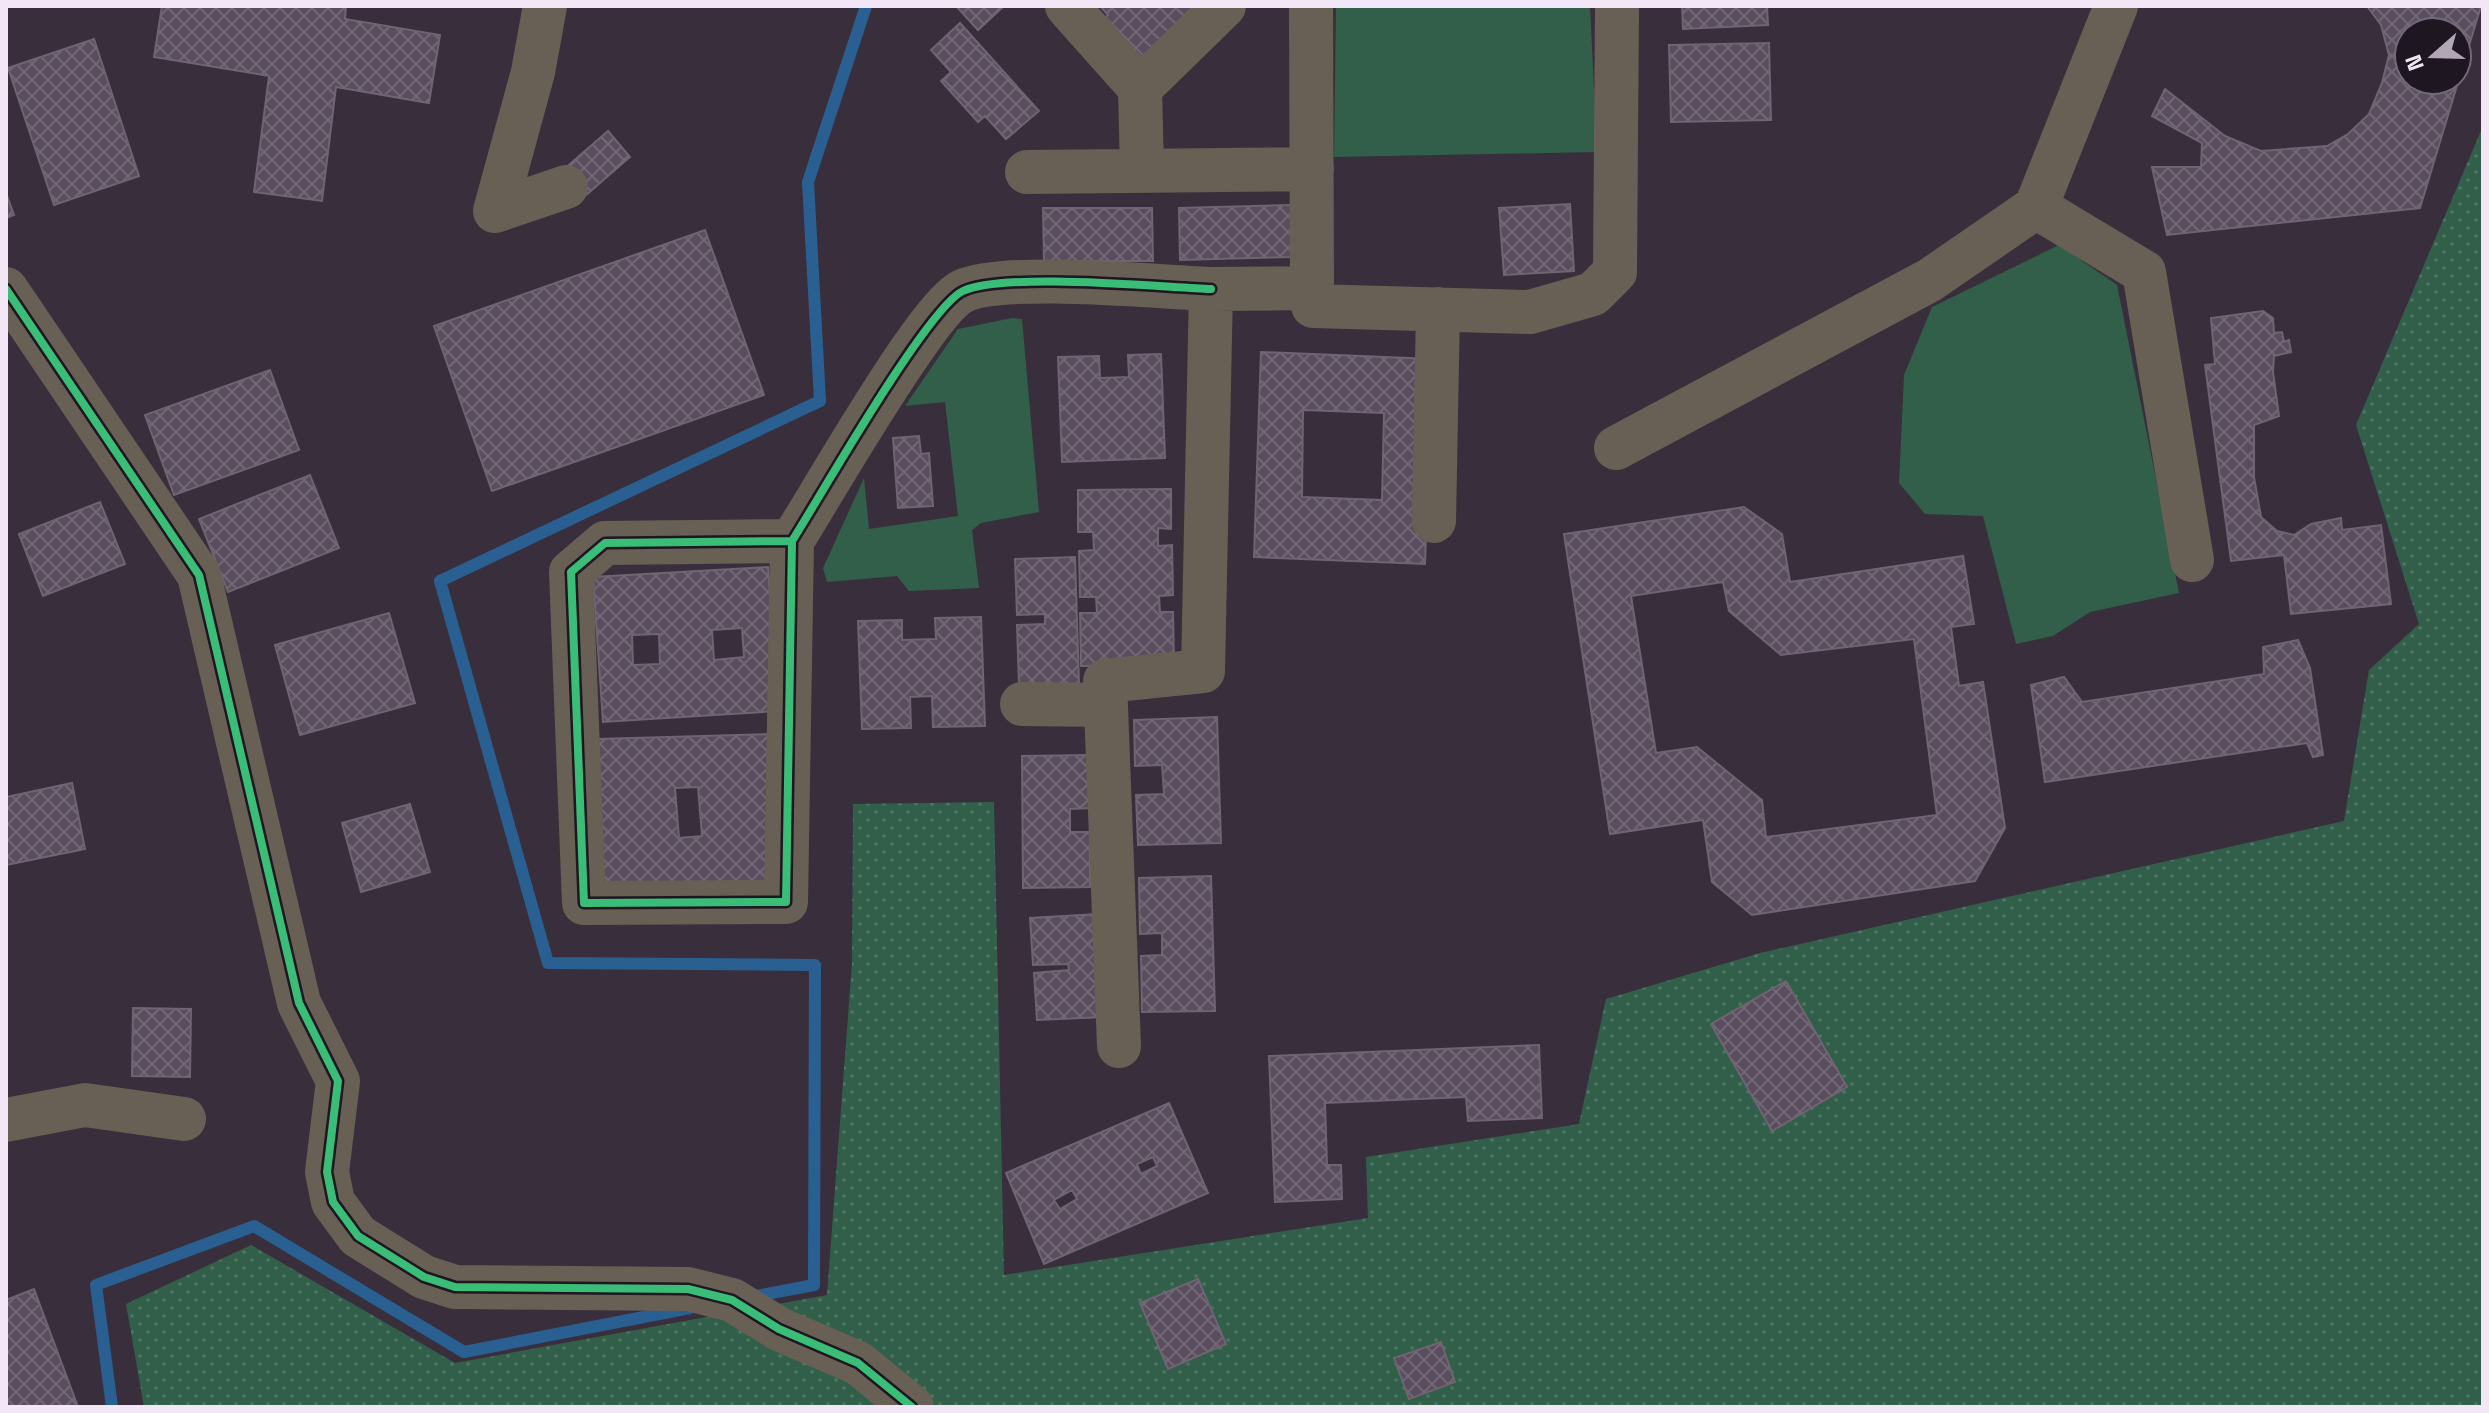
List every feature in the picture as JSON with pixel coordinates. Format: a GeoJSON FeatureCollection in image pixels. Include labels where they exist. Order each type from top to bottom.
{"type":"FeatureCollection","features":[{"type":"Feature","properties":{"kind":"street"},"geometry":{"type":"LineString","coordinates":[[545,6],[533,72],[495,211],[566,187]]}},
{"type":"Feature","properties":{"kind":"street"},"geometry":{"type":"LineString","coordinates":[[1067,6],[1140,88],[1142,171]]}},
{"type":"Feature","properties":{"kind":"street"},"geometry":{"type":"LineString","coordinates":[[1140,88],[1224,6]]}},
{"type":"Feature","properties":{"kind":"street"},"geometry":{"type":"LineString","coordinates":[[1311,6],[1313,306],[1530,312],[1593,294],[1615,272],[1617,6]]}},
{"type":"Feature","properties":{"kind":"street"},"geometry":{"type":"LineString","coordinates":[[1616,448],[1930,280],[2036,207],[2116,6]]}},
{"type":"Feature","properties":{"kind":"street"},"geometry":{"type":"LineString","coordinates":[[1027,172],[1312,169]]}},
{"type":"Feature","properties":{"kind":"street"},"geometry":{"type":"LineString","coordinates":[[2036,207],[2144,272],[2192,560]]}},
{"type":"Feature","properties":{"kind":"street"},"geometry":{"type":"LineString","coordinates":[[792,541],[605,543],[571,572],[584,903],[786,902],[792,541],[920,336],[961,291],[1002,282],[1211,289],[1312,288]]}},
{"type":"Feature","properties":{"kind":"street"},"geometry":{"type":"LineString","coordinates":[[6,289],[199,575],[299,1003],[338,1081],[327,1172],[333,1202],[358,1236],[424,1277],[455,1287],[688,1289],[732,1300],[779,1329],[858,1363],[912,1407]]}},
{"type":"Feature","properties":{"kind":"street"},"geometry":{"type":"LineString","coordinates":[[1119,1046],[1105,681],[1203,671],[1211,289]]}},
{"type":"Feature","properties":{"kind":"street"},"geometry":{"type":"LineString","coordinates":[[1434,521],[1438,309]]}},
{"type":"Feature","properties":{"kind":"street"},"geometry":{"type":"LineString","coordinates":[[1022,704],[1106,705]]}},
{"type":"Feature","properties":{"kind":"street"},"geometry":{"type":"LineString","coordinates":[[6,1120],[85,1105],[184,1119]]}},
{"type":"Feature","properties":{"kind":"green space"},"geometry":{"type":"Polygon","coordinates":[[[1336,6],[1590,6],[1597,152],[1334,157],[1336,6]]]}},
{"type":"Feature","properties":{"kind":"green space"},"geometry":{"type":"Polygon","coordinates":[[[2483,126],[2483,1407],[144,1407],[126,1304],[251,1245],[455,1363],[827,1295],[852,963],[853,804],[994,802],[1004,1275],[1368,1218],[1366,1157],[1579,1124],[1606,999],[1760,953],[2344,821],[2369,670],[2419,624],[2356,425],[2483,126]]]}},
{"type":"Feature","properties":{"kind":"green space"},"geometry":{"type":"Polygon","coordinates":[[[2059,245],[2117,285],[2179,593],[2090,612],[2053,636],[2016,644],[1983,516],[1925,514],[1899,483],[1904,375],[1932,307],[2059,245]]]}},
{"type":"Feature","properties":{"kind":"green space"},"geometry":{"type":"Polygon","coordinates":[[[1012,318],[1022,319],[1039,512],[981,523],[972,530],[979,588],[909,591],[897,576],[827,582],[823,568],[864,478],[869,529],[958,516],[945,402],[905,406],[958,329],[1012,318]]]}},
{"type":"Feature","properties":{"kind":"building"},"geometry":{"type":"Polygon","coordinates":[[[162,6],[346,6],[345,19],[440,35],[429,103],[336,87],[322,201],[254,192],[269,76],[154,57],[162,6]]]}},
{"type":"Feature","properties":{"kind":"building"},"geometry":{"type":"Polygon","coordinates":[[[956,6],[1004,6],[978,30],[956,6]]]}},
{"type":"Feature","properties":{"kind":"building"},"geometry":{"type":"Polygon","coordinates":[[[1100,6],[1204,6],[1127,79],[1087,35],[1108,15],[1100,6]]]}},
{"type":"Feature","properties":{"kind":"building"},"geometry":{"type":"Polygon","coordinates":[[[1682,6],[1767,6],[1768,25],[1683,29],[1682,6]]]}},
{"type":"Feature","properties":{"kind":"building"},"geometry":{"type":"Polygon","coordinates":[[[2367,6],[2481,6],[2473,32],[2473,16],[2393,16],[2393,96],[2454,96],[2420,208],[2167,235],[2152,167],[2201,167],[2202,143],[2152,116],[2165,89],[2225,136],[2261,151],[2327,146],[2348,134],[2369,114],[2389,55],[2381,25],[2367,6]]]}},
{"type":"Feature","properties":{"kind":"building"},"geometry":{"type":"Polygon","coordinates":[[[960,23],[1039,111],[1006,139],[985,116],[978,122],[941,81],[951,72],[931,50],[960,23]]]}},
{"type":"Feature","properties":{"kind":"building"},"geometry":{"type":"Polygon","coordinates":[[[94,39],[139,176],[54,205],[8,68],[94,39]]]}},
{"type":"Feature","properties":{"kind":"building"},"geometry":{"type":"Polygon","coordinates":[[[1769,43],[1771,120],[1671,122],[1669,45],[1769,43]]]}},
{"type":"Feature","properties":{"kind":"building"},"geometry":{"type":"Polygon","coordinates":[[[608,131],[630,157],[578,202],[556,176],[608,131]]]}},
{"type":"Feature","properties":{"kind":"building"},"geometry":{"type":"Polygon","coordinates":[[[6,193],[14,215],[6,218],[6,193]]]}},
{"type":"Feature","properties":{"kind":"building"},"geometry":{"type":"Polygon","coordinates":[[[1570,204],[1574,271],[1504,275],[1499,208],[1570,204]]]}},
{"type":"Feature","properties":{"kind":"building"},"geometry":{"type":"Polygon","coordinates":[[[1291,205],[1293,257],[1180,260],[1179,208],[1291,205]]]}},
{"type":"Feature","properties":{"kind":"building"},"geometry":{"type":"Polygon","coordinates":[[[1043,208],[1152,208],[1153,261],[1044,261],[1043,208]]]}},
{"type":"Feature","properties":{"kind":"building"},"geometry":{"type":"Polygon","coordinates":[[[705,230],[764,395],[492,491],[434,326],[705,230]]]}},
{"type":"Feature","properties":{"kind":"building"},"geometry":{"type":"Polygon","coordinates":[[[2263,311],[2273,318],[2274,333],[2282,332],[2284,342],[2289,340],[2291,352],[2274,356],[2279,416],[2254,425],[2254,477],[2261,517],[2277,531],[2294,535],[2311,524],[2341,518],[2342,530],[2381,525],[2391,604],[2291,614],[2284,555],[2231,561],[2205,365],[2215,364],[2211,318],[2263,311]]]}},
{"type":"Feature","properties":{"kind":"building"},"geometry":{"type":"Polygon","coordinates":[[[1261,352],[1432,359],[1425,564],[1254,557],[1261,352]],[[1303,410],[1302,497],[1382,500],[1384,413],[1303,410]]]}},
{"type":"Feature","properties":{"kind":"building"},"geometry":{"type":"Polygon","coordinates":[[[1161,354],[1165,458],[1062,462],[1058,357],[1099,356],[1100,378],[1129,377],[1128,355],[1161,354]]]}},
{"type":"Feature","properties":{"kind":"building"},"geometry":{"type":"Polygon","coordinates":[[[270,370],[299,450],[174,495],[145,415],[270,370]]]}},
{"type":"Feature","properties":{"kind":"building"},"geometry":{"type":"Polygon","coordinates":[[[919,436],[921,454],[929,453],[933,506],[898,508],[893,438],[919,436]]]}},
{"type":"Feature","properties":{"kind":"building"},"geometry":{"type":"Polygon","coordinates":[[[310,475],[339,548],[228,592],[199,519],[310,475]]]}},
{"type":"Feature","properties":{"kind":"building"},"geometry":{"type":"Polygon","coordinates":[[[1171,489],[1171,529],[1158,528],[1158,546],[1172,545],[1173,595],[1159,596],[1160,612],[1173,612],[1174,665],[1081,666],[1080,613],[1097,613],[1096,597],[1080,597],[1079,551],[1094,550],[1093,532],[1078,532],[1078,490],[1171,489]]]}},
{"type":"Feature","properties":{"kind":"building"},"geometry":{"type":"Polygon","coordinates":[[[100,502],[125,564],[43,596],[19,534],[100,502]]]}},
{"type":"Feature","properties":{"kind":"building"},"geometry":{"type":"Polygon","coordinates":[[[1744,507],[1782,534],[1790,582],[1963,556],[1974,624],[1951,627],[1959,686],[1983,682],[2005,828],[1975,881],[1752,915],[1712,882],[1703,820],[1610,834],[1564,534],[1744,507]],[[1723,582],[1631,596],[1656,753],[1697,747],[1762,800],[1766,837],[1937,815],[1914,639],[1781,655],[1729,611],[1723,582]]]}},
{"type":"Feature","properties":{"kind":"building"},"geometry":{"type":"Polygon","coordinates":[[[1075,557],[1079,684],[1019,686],[1017,625],[1045,624],[1045,614],[1017,615],[1015,559],[1075,557]]]}},
{"type":"Feature","properties":{"kind":"building"},"geometry":{"type":"Polygon","coordinates":[[[768,567],[778,711],[603,722],[593,577],[768,567]],[[742,628],[712,630],[714,660],[744,657],[742,628]],[[659,634],[632,635],[633,665],[660,664],[659,634]]]}},
{"type":"Feature","properties":{"kind":"building"},"geometry":{"type":"Polygon","coordinates":[[[389,613],[415,703],[300,735],[275,645],[389,613]]]}},
{"type":"Feature","properties":{"kind":"building"},"geometry":{"type":"Polygon","coordinates":[[[981,617],[985,726],[933,727],[932,696],[910,697],[911,728],[862,729],[858,621],[902,620],[902,640],[936,639],[935,618],[981,617]]]}},
{"type":"Feature","properties":{"kind":"building"},"geometry":{"type":"Polygon","coordinates":[[[2298,640],[2310,668],[2323,755],[2313,757],[2307,743],[2045,782],[2031,685],[2064,677],[2082,702],[2264,674],[2263,647],[2298,640]]]}},
{"type":"Feature","properties":{"kind":"building"},"geometry":{"type":"Polygon","coordinates":[[[1217,717],[1221,843],[1138,845],[1136,795],[1164,794],[1162,765],[1135,766],[1134,720],[1217,717]]]}},
{"type":"Feature","properties":{"kind":"building"},"geometry":{"type":"Polygon","coordinates":[[[770,734],[776,887],[603,892],[598,739],[770,734]],[[698,787],[675,788],[679,838],[702,836],[698,787]]]}},
{"type":"Feature","properties":{"kind":"building"},"geometry":{"type":"Polygon","coordinates":[[[1089,755],[1090,808],[1070,809],[1070,832],[1090,832],[1090,887],[1023,888],[1022,756],[1089,755]]]}},
{"type":"Feature","properties":{"kind":"building"},"geometry":{"type":"Polygon","coordinates":[[[72,783],[85,849],[6,865],[6,797],[72,783]]]}},
{"type":"Feature","properties":{"kind":"building"},"geometry":{"type":"Polygon","coordinates":[[[410,804],[430,872],[361,892],[342,823],[410,804]]]}},
{"type":"Feature","properties":{"kind":"building"},"geometry":{"type":"Polygon","coordinates":[[[1211,876],[1215,1011],[1142,1012],[1141,956],[1162,955],[1162,933],[1140,934],[1139,878],[1211,876]]]}},
{"type":"Feature","properties":{"kind":"building"},"geometry":{"type":"Polygon","coordinates":[[[1098,914],[1104,1017],[1037,1020],[1034,973],[1069,970],[1068,964],[1033,965],[1030,918],[1098,914]]]}},
{"type":"Feature","properties":{"kind":"building"},"geometry":{"type":"Polygon","coordinates":[[[1786,981],[1847,1087],[1772,1131],[1711,1024],[1786,981]]]}},
{"type":"Feature","properties":{"kind":"building"},"geometry":{"type":"Polygon","coordinates":[[[133,1008],[191,1009],[190,1077],[132,1076],[133,1008]]]}},
{"type":"Feature","properties":{"kind":"building"},"geometry":{"type":"Polygon","coordinates":[[[1539,1045],[1542,1118],[1468,1121],[1466,1097],[1325,1103],[1327,1165],[1341,1165],[1342,1199],[1275,1202],[1269,1056],[1539,1045]]]}},
{"type":"Feature","properties":{"kind":"building"},"geometry":{"type":"Polygon","coordinates":[[[1169,1103],[1208,1193],[1044,1264],[1006,1173],[1169,1103]],[[1153,1157],[1137,1164],[1141,1174],[1157,1166],[1153,1157]],[[1072,1190],[1054,1200],[1060,1209],[1077,1199],[1072,1190]]]}},
{"type":"Feature","properties":{"kind":"building"},"geometry":{"type":"Polygon","coordinates":[[[1198,1279],[1226,1344],[1168,1369],[1140,1303],[1198,1279]]]}},
{"type":"Feature","properties":{"kind":"building"},"geometry":{"type":"Polygon","coordinates":[[[34,1289],[78,1407],[6,1407],[6,1300],[34,1289]]]}},
{"type":"Feature","properties":{"kind":"building"},"geometry":{"type":"Polygon","coordinates":[[[1441,1342],[1455,1382],[1409,1399],[1394,1358],[1441,1342]]]}},
{"type":"Feature","properties":{"kind":"waterway"},"geometry":{"type":"LineString","coordinates":[[751,1297],[814,1285],[815,965],[548,963],[440,581],[820,401],[808,182],[866,6]]}},
{"type":"Feature","properties":{"kind":"waterway"},"geometry":{"type":"LineString","coordinates":[[112,1407],[96,1285],[254,1226],[464,1352],[690,1308]]}},
{"type":"Feature","properties":{"kind":"cycle path"},"geometry":{"type":"LineString","coordinates":[[792,541],[786,902],[584,903],[571,572],[605,543],[792,541],[900,366],[946,305],[963,291],[983,285],[1046,281],[1211,289]]}},
{"type":"Feature","properties":{"kind":"cycle path"},"geometry":{"type":"LineString","coordinates":[[6,289],[199,575],[299,1003],[338,1081],[327,1172],[333,1202],[358,1236],[424,1277],[455,1287],[688,1289],[732,1300],[779,1329],[858,1363],[912,1407]]}}]}
